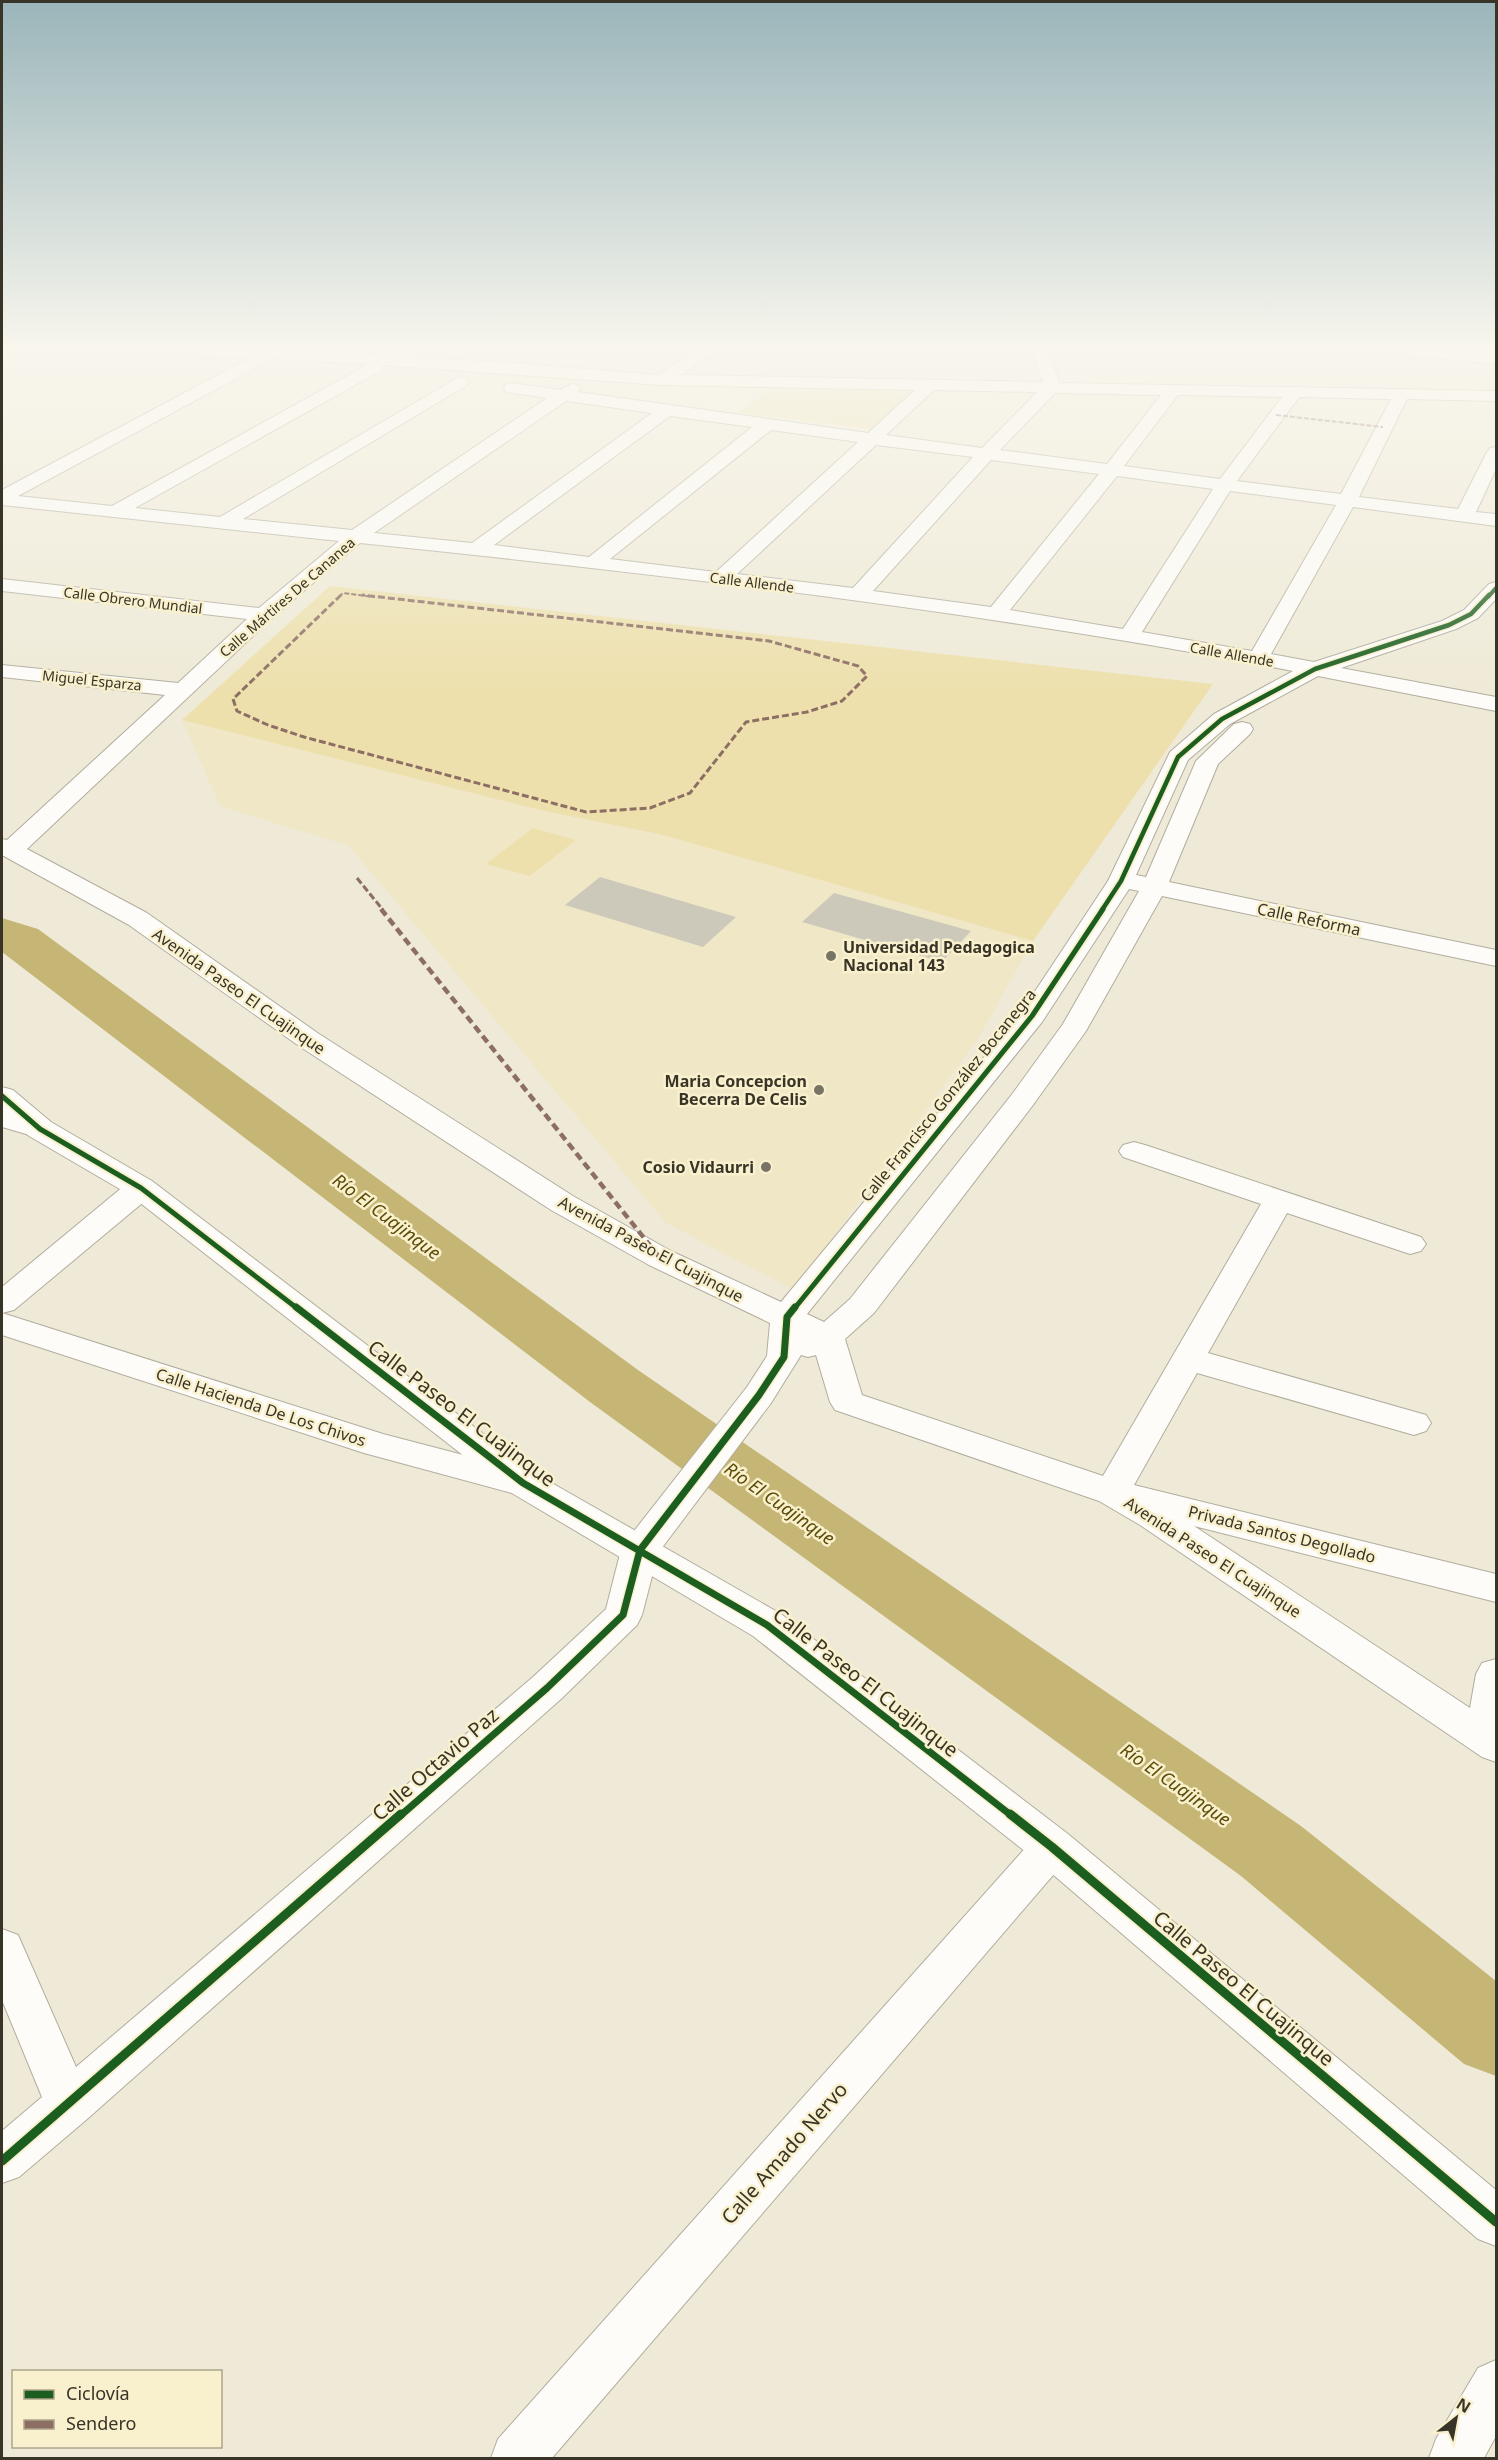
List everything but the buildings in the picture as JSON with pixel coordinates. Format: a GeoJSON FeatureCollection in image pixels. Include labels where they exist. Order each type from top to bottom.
{"type":"FeatureCollection","features":[{"type":"Feature","properties":{"kind":"street"},"geometry":{"type":"LineString","coordinates":[[2,499],[66,464]]}},
{"type":"Feature","properties":{"kind":"street"},"geometry":{"type":"LineString","coordinates":[[114,512],[201,464]]}},
{"type":"Feature","properties":{"kind":"street"},"geometry":{"type":"LineString","coordinates":[[223,523],[325,464]]}},
{"type":"Feature","properties":{"kind":"street","name":"Calle Mártires De Cananea"},"geometry":{"type":"LineString","coordinates":[[6,848],[75,792],[264,615],[356,536],[463,464]]}},
{"type":"Feature","properties":{"kind":"street"},"geometry":{"type":"LineString","coordinates":[[476,549],[593,464]]}},
{"type":"Feature","properties":{"kind":"street"},"geometry":{"type":"LineString","coordinates":[[592,564],[717,464]]}},
{"type":"Feature","properties":{"kind":"street"},"geometry":{"type":"LineString","coordinates":[[721,579],[846,464]]}},
{"type":"Feature","properties":{"kind":"street"},"geometry":{"type":"LineString","coordinates":[[858,595],[977,464]]}},
{"type":"Feature","properties":{"kind":"street"},"geometry":{"type":"LineString","coordinates":[[1072,464],[1497,520]]}},
{"type":"Feature","properties":{"kind":"street"},"geometry":{"type":"LineString","coordinates":[[996,614],[1117,464]]}},
{"type":"Feature","properties":{"kind":"street"},"geometry":{"type":"LineString","coordinates":[[1128,637],[1240,464]]}},
{"type":"Feature","properties":{"kind":"street"},"geometry":{"type":"LineString","coordinates":[[1258,658],[1348,500],[1365,464]]}},
{"type":"Feature","properties":{"kind":"street"},"geometry":{"type":"LineString","coordinates":[[1464,516],[1491,464]]}},
{"type":"Feature","properties":{"kind":"street","name":"Calle Allende"},"geometry":{"type":"LineString","coordinates":[[2,499],[476,549],[858,595],[996,614],[1258,658],[1497,704]]}},
{"type":"Feature","properties":{"kind":"street","name":"Calle Obrero Mundial"},"geometry":{"type":"LineString","coordinates":[[2,585],[264,615]]}},
{"type":"Feature","properties":{"kind":"street","name":"Calle Francisco González Bocanegra"},"geometry":{"type":"LineString","coordinates":[[787,1317],[1032,1016],[1121,881],[1178,757],[1222,719],[1315,669],[1449,626],[1471,614],[1497,588]]}},
{"type":"Feature","properties":{"kind":"street"},"geometry":{"type":"LineString","coordinates":[[784,1357],[828,1337],[862,1306],[1023,1099],[1076,1025],[1155,886],[1208,761],[1246,724],[1341,675],[1483,633],[1497,620]]}},
{"type":"Feature","properties":{"kind":"street","name":"Miguel Esparza"},"geometry":{"type":"LineString","coordinates":[[2,670],[182,690]]}},
{"type":"Feature","properties":{"kind":"street","name":"Avenida Paseo El Cuajinque"},"geometry":{"type":"LineString","coordinates":[[6,848],[138,919],[309,1040],[562,1203],[660,1258],[828,1337],[847,1402],[1113,1492],[1153,1516],[1490,1742]]}},
{"type":"Feature","properties":{"kind":"street","name":"Calle Reforma"},"geometry":{"type":"LineString","coordinates":[[1121,881],[1155,886],[1497,958]]}},
{"type":"Feature","properties":{"kind":"street"},"geometry":{"type":"LineString","coordinates":[[1032,1016],[1076,1025]]}},
{"type":"Feature","properties":{"kind":"street","name":"Calle Paseo El Cuajinque"},"geometry":{"type":"LineString","coordinates":[[2,1096],[40,1130],[141,1188],[523,1484],[650,1535],[1052,1847],[1497,2222]]}},
{"type":"Feature","properties":{"kind":"street"},"geometry":{"type":"LineString","coordinates":[[2,1118],[40,1130]]}},
{"type":"Feature","properties":{"kind":"street"},"geometry":{"type":"LineString","coordinates":[[1134,1151],[1410,1244]]}},
{"type":"Feature","properties":{"kind":"street"},"geometry":{"type":"LineString","coordinates":[[2,1303],[141,1188]]}},
{"type":"Feature","properties":{"kind":"street"},"geometry":{"type":"LineString","coordinates":[[1113,1492],[1279,1200]]}},
{"type":"Feature","properties":{"kind":"street","name":"Calle Octavio Paz"},"geometry":{"type":"LineString","coordinates":[[2,2161],[547,1688],[623,1615],[650,1535],[759,1395],[784,1357],[787,1317]]}},
{"type":"Feature","properties":{"kind":"street","name":"Calle Hacienda De Los Chivos"},"geometry":{"type":"LineString","coordinates":[[2,1324],[376,1444],[523,1484]]}},
{"type":"Feature","properties":{"kind":"street"},"geometry":{"type":"LineString","coordinates":[[1189,1359],[1414,1423]]}},
{"type":"Feature","properties":{"kind":"street","name":"Privada Santos Degollado"},"geometry":{"type":"LineString","coordinates":[[1113,1492],[1497,1588]]}},
{"type":"Feature","properties":{"kind":"street"},"geometry":{"type":"LineString","coordinates":[[1490,1742],[1497,1674]]}},
{"type":"Feature","properties":{"kind":"street","name":"Calle Amado Nervo"},"geometry":{"type":"LineString","coordinates":[[517,2458],[1052,1847]]}},
{"type":"Feature","properties":{"kind":"street"},"geometry":{"type":"LineString","coordinates":[[2,1948],[69,2104]]}},
{"type":"Feature","properties":{"kind":"street"},"geometry":{"type":"LineString","coordinates":[[1455,2458],[1497,2386]]}},
{"type":"Feature","properties":{"kind":"shaded area"},"geometry":{"type":"Polygon","coordinates":[[[330,586],[1213,684],[1033,941],[663,835],[540,810],[182,720],[330,586]]]}},
{"type":"Feature","properties":{"kind":"shaded area"},"geometry":{"type":"Polygon","coordinates":[[[182,720],[540,810],[663,835],[1033,941],[978,1039],[794,1290],[666,1223],[349,846],[220,806],[182,720]]]}},
{"type":"Feature","properties":{"kind":"shaded area"},"geometry":{"type":"Polygon","coordinates":[[[533,828],[576,840],[530,876],[486,864],[533,828]]]}},
{"type":"Feature","properties":{"kind":"waterway","name":"Río El Cuajinque"},"geometry":{"type":"LineString","coordinates":[[2,934],[19,940],[614,1386],[1271,1851],[1496,2035]]}},
{"type":"Feature","properties":{"kind":"marked path"},"geometry":{"type":"LineString","coordinates":[[343,593],[769,641],[858,666],[867,676],[842,701],[807,712],[746,722],[690,793],[650,808],[586,812],[304,737],[268,725],[237,711],[233,699],[343,593]]}},
{"type":"Feature","properties":{"kind":"marked path"},"geometry":{"type":"LineString","coordinates":[[357,878],[660,1258]]}},
{"type":"Feature","properties":{"kind":"cycle path"},"geometry":{"type":"LineString","coordinates":[[2,2161],[547,1688],[623,1615],[640,1550],[759,1395],[784,1357],[787,1317],[1032,1016],[1121,881],[1178,757],[1222,719],[1267,693],[1315,669],[1449,625],[1471,614],[1496,588]]}},
{"type":"Feature","properties":{"kind":"cycle path"},"geometry":{"type":"LineString","coordinates":[[2,1096],[40,1129],[141,1188],[523,1483],[767,1625],[1052,1847],[1496,2222]]}},
{"type":"Feature","properties":{"kind":"place","name":"Universidad Pedagogica Nacional 143"},"geometry":{"type":"Point","coordinates":[831,956]}},
{"type":"Feature","properties":{"kind":"place","name":"Maria Concepcion Becerra De Celis"},"geometry":{"type":"Point","coordinates":[819,1090]}},
{"type":"Feature","properties":{"kind":"place","name":"Cosio Vidaurri"},"geometry":{"type":"Point","coordinates":[766,1167]}}]}
